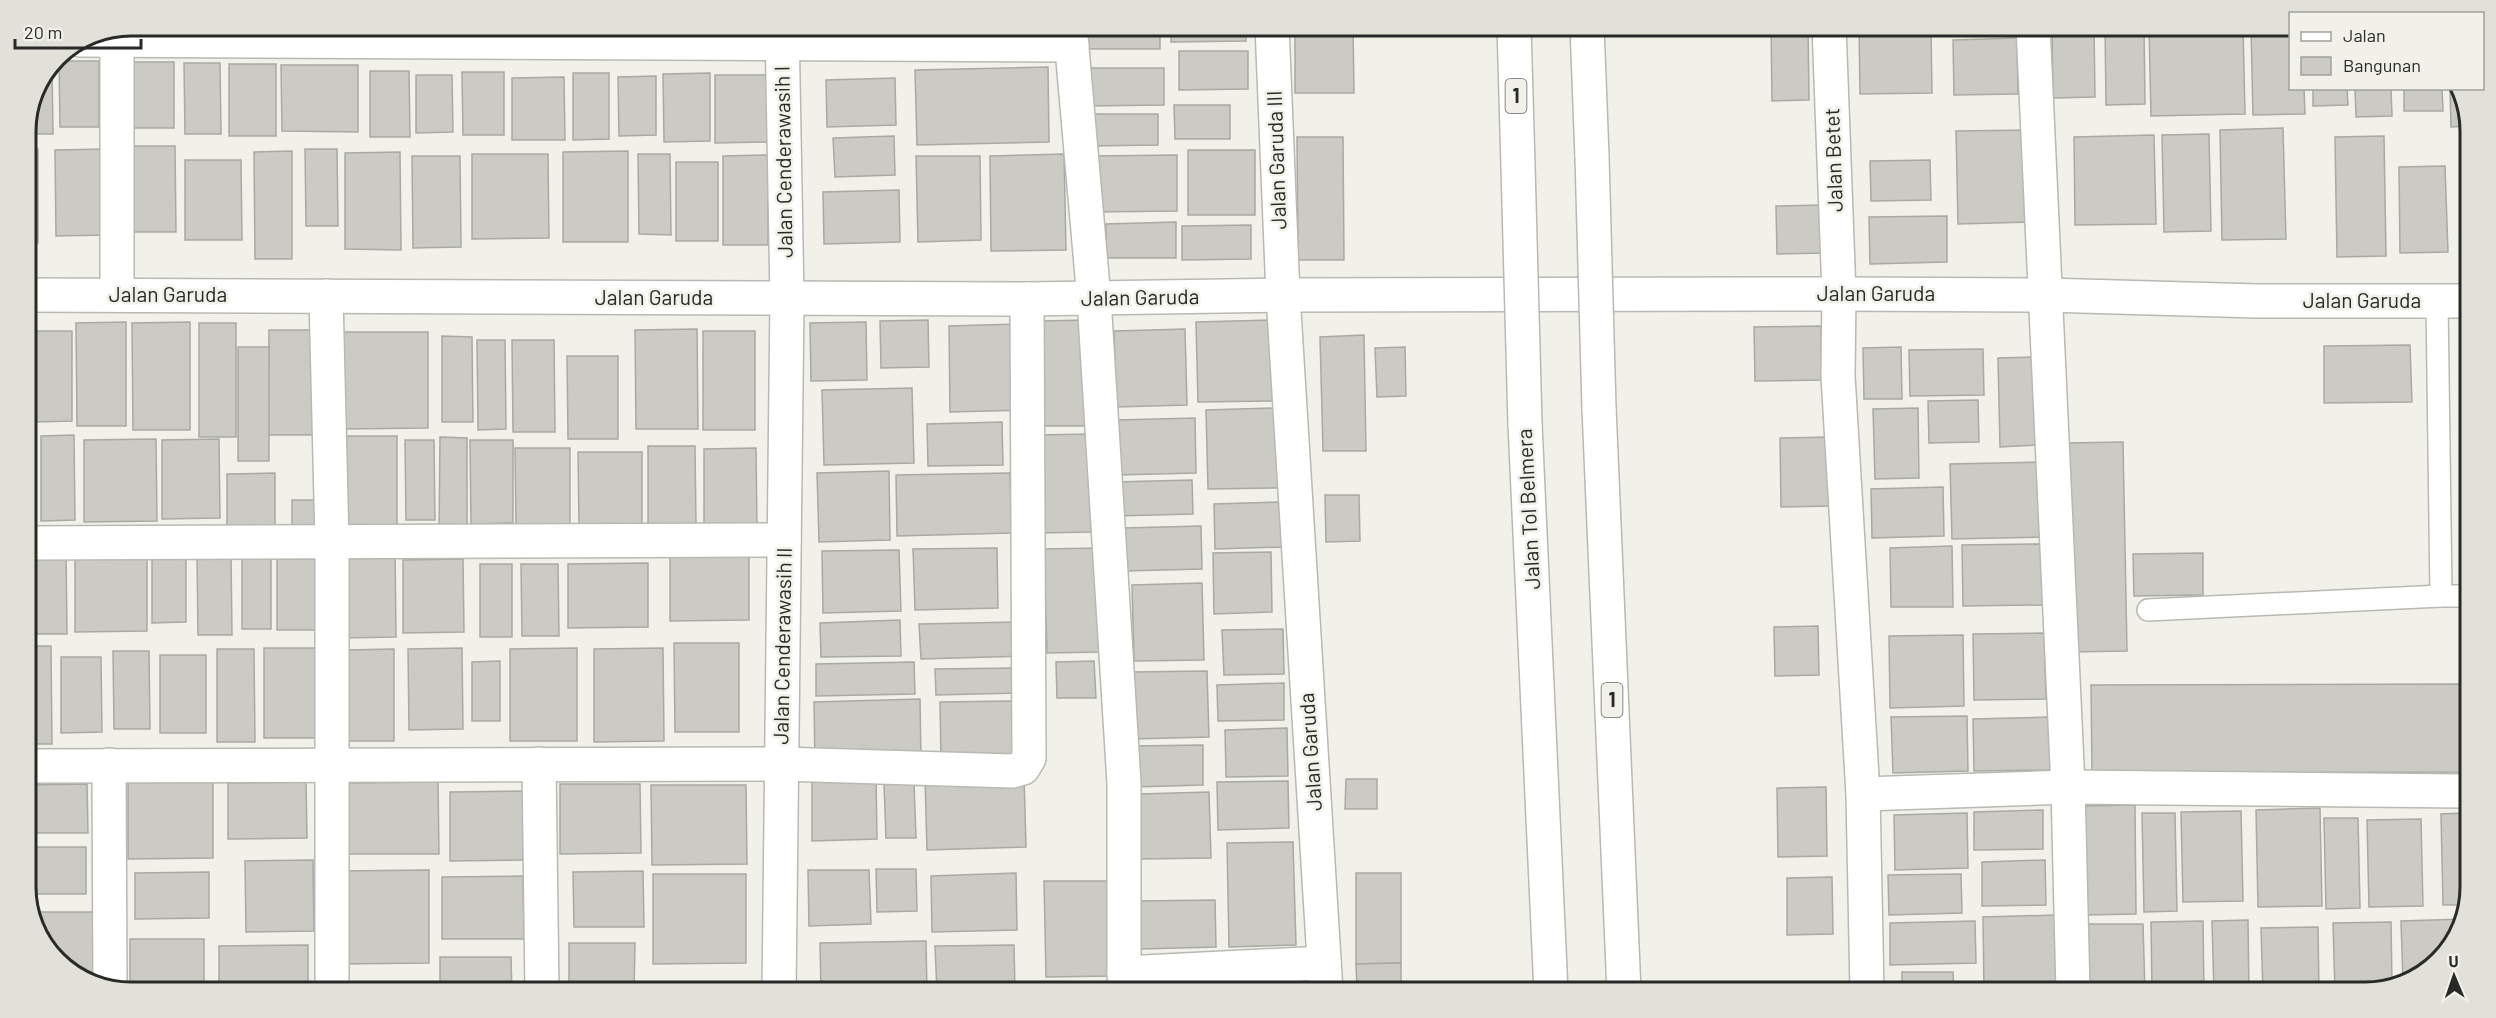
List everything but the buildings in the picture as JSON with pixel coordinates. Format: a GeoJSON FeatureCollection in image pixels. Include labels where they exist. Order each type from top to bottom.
{"type":"FeatureCollection","features":[{"type":"Feature","properties":{"kind":"main road","name":"Jalan Cenderawasih I"},"geometry":{"type":"LineString","coordinates":[[782,36],[787,298]]}},
{"type":"Feature","properties":{"kind":"main road"},"geometry":{"type":"LineString","coordinates":[[1071,36],[1094,299],[1124,783],[1125,982]]}},
{"type":"Feature","properties":{"kind":"main road","name":"Jalan Garuda III"},"geometry":{"type":"LineString","coordinates":[[1272,36],[1283,295]]}},
{"type":"Feature","properties":{"kind":"main road","name":"Jalan Tol Belmera"},"geometry":{"type":"LineString","coordinates":[[1514,36],[1524,424],[1550,982]]}},
{"type":"Feature","properties":{"kind":"main road","name":"1"},"geometry":{"type":"LineString","coordinates":[[1587,36],[1599,408],[1624,982]]}},
{"type":"Feature","properties":{"kind":"main road","name":"Jalan Betet"},"geometry":{"type":"LineString","coordinates":[[1829,36],[1839,294],[1838,376],[1863,794],[1867,982]]}},
{"type":"Feature","properties":{"kind":"main road"},"geometry":{"type":"LineString","coordinates":[[2033,36],[2068,787],[2073,982]]}},
{"type":"Feature","properties":{"kind":"main road"},"geometry":{"type":"LineString","coordinates":[[117,37],[117,295]]}},
{"type":"Feature","properties":{"kind":"main road","name":"Jalan Garuda"},"geometry":{"type":"LineString","coordinates":[[36,295],[1094,299],[1283,295],[1839,294],[2046,295],[2257,301],[2453,301]]}},
{"type":"Feature","properties":{"kind":"main road","name":"Jalan Garuda"},"geometry":{"type":"LineString","coordinates":[[1283,295],[1325,978]]}},
{"type":"Feature","properties":{"kind":"main road"},"geometry":{"type":"LineString","coordinates":[[326,296],[332,542],[332,982]]}},
{"type":"Feature","properties":{"kind":"main road","name":"Jalan Cenderawasih II"},"geometry":{"type":"LineString","coordinates":[[779,982],[787,298]]}},
{"type":"Feature","properties":{"kind":"main road"},"geometry":{"type":"LineString","coordinates":[[36,766],[781,764],[1012,771],[1023,768],[1029,758],[1027,299]]}},
{"type":"Feature","properties":{"kind":"main road"},"geometry":{"type":"LineString","coordinates":[[36,543],[784,540]]}},
{"type":"Feature","properties":{"kind":"main road"},"geometry":{"type":"LineString","coordinates":[[539,764],[542,982]]}},
{"type":"Feature","properties":{"kind":"main road"},"geometry":{"type":"LineString","coordinates":[[109,765],[110,979]]}},
{"type":"Feature","properties":{"kind":"main road"},"geometry":{"type":"LineString","coordinates":[[1863,794],[2068,787],[2460,791]]}},
{"type":"Feature","properties":{"kind":"main road"},"geometry":{"type":"LineString","coordinates":[[1165,982],[1325,978]]}},
{"type":"Feature","properties":{"kind":"lane"},"geometry":{"type":"LineString","coordinates":[[2441,596],[2453,301]]}},
{"type":"Feature","properties":{"kind":"lane"},"geometry":{"type":"LineString","coordinates":[[2148,610],[2460,596]]}}]}
